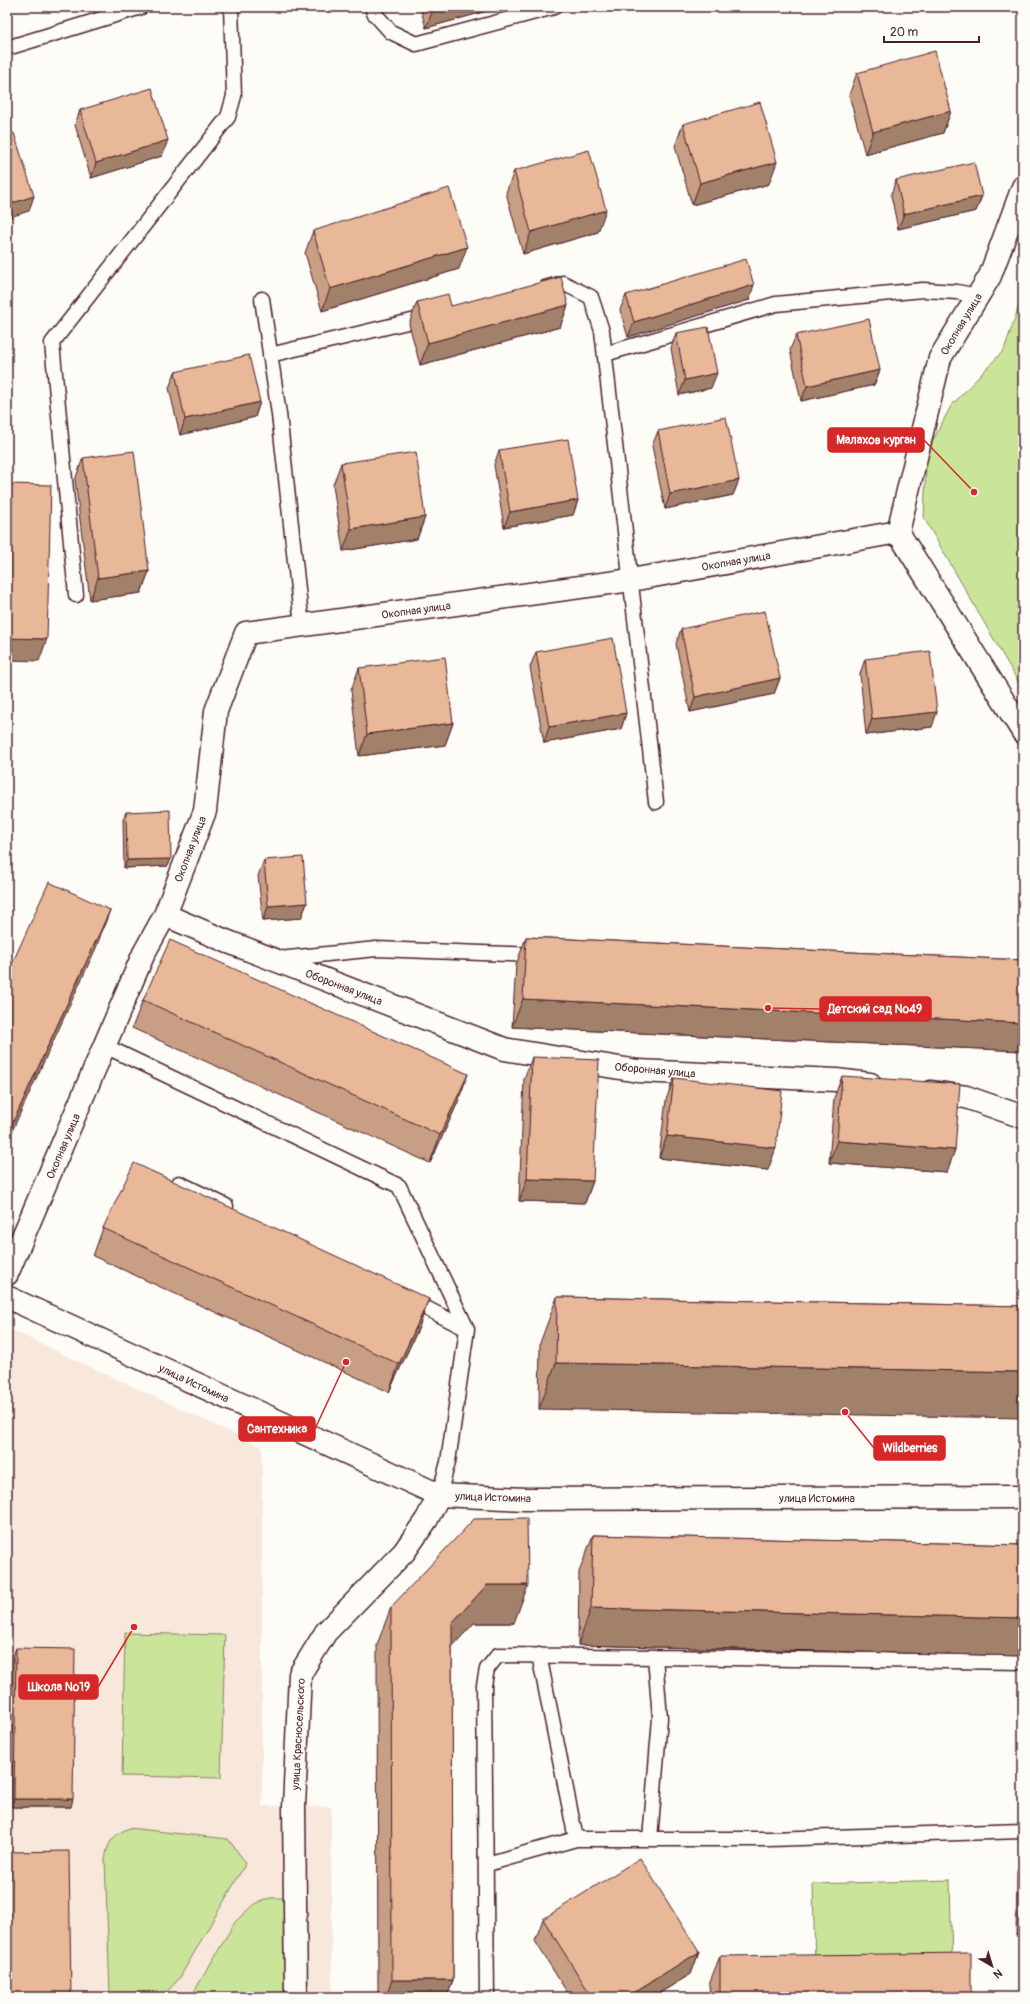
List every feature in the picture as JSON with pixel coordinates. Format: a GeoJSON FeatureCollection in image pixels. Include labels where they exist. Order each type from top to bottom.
{"type":"FeatureCollection","features":[{"type":"Feature","properties":{"kind":"street","name":"Окопная улица"},"geometry":{"type":"LineString","coordinates":[[7,1274],[144,953],[165,915],[205,811],[216,711],[246,633],[631,580],[898,532],[940,358],[990,276],[1023,187]]}},
{"type":"Feature","properties":{"kind":"street"},"geometry":{"type":"LineString","coordinates":[[898,532],[1023,732]]}},
{"type":"Feature","properties":{"kind":"street","name":"Оборонная улица"},"geometry":{"type":"LineString","coordinates":[[165,915],[275,960],[504,1049],[638,1070],[836,1080],[890,1087]]}},
{"type":"Feature","properties":{"kind":"street"},"geometry":{"type":"LineString","coordinates":[[913,1090],[966,1097],[1023,1117]]}},
{"type":"Feature","properties":{"kind":"street","name":"улица Истомина"},"geometry":{"type":"LineString","coordinates":[[7,1297],[439,1495],[526,1499],[1023,1497]]}},
{"type":"Feature","properties":{"kind":"street","name":"улица Красносельского"},"geometry":{"type":"LineString","coordinates":[[296,1997],[294,1807],[300,1674],[326,1632],[404,1552],[427,1519],[439,1495]]}},
{"type":"Feature","properties":{"kind":"lane"},"geometry":{"type":"LineString","coordinates":[[7,48],[141,7]]}},
{"type":"Feature","properties":{"kind":"lane"},"geometry":{"type":"LineString","coordinates":[[76,595],[52,343],[228,117],[234,96],[231,7]]}},
{"type":"Feature","properties":{"kind":"lane"},"geometry":{"type":"LineString","coordinates":[[372,7],[374,13],[390,32],[416,44],[554,7]]}},
{"type":"Feature","properties":{"kind":"lane"},"geometry":{"type":"LineString","coordinates":[[532,291],[563,283],[591,297],[602,331],[656,802]]}},
{"type":"Feature","properties":{"kind":"lane"},"geometry":{"type":"LineString","coordinates":[[604,354],[776,304],[923,290],[957,292],[978,296]]}},
{"type":"Feature","properties":{"kind":"lane"},"geometry":{"type":"LineString","coordinates":[[262,299],[302,626]]}},
{"type":"Feature","properties":{"kind":"lane"},"geometry":{"type":"LineString","coordinates":[[270,355],[440,314]]}},
{"type":"Feature","properties":{"kind":"lane"},"geometry":{"type":"LineString","coordinates":[[275,960],[376,949],[552,956]]}},
{"type":"Feature","properties":{"kind":"lane"},"geometry":{"type":"LineString","coordinates":[[105,1046],[399,1186],[467,1329],[448,1462],[439,1495]]}},
{"type":"Feature","properties":{"kind":"lane"},"geometry":{"type":"LineString","coordinates":[[179,1183],[235,1211]]}},
{"type":"Feature","properties":{"kind":"lane"},"geometry":{"type":"LineString","coordinates":[[397,1293],[467,1329]]}},
{"type":"Feature","properties":{"kind":"lane"},"geometry":{"type":"LineString","coordinates":[[487,1997],[487,1864],[484,1685],[488,1669],[498,1655],[1023,1662]]}},
{"type":"Feature","properties":{"kind":"lane"},"geometry":{"type":"LineString","coordinates":[[539,1656],[576,1839]]}},
{"type":"Feature","properties":{"kind":"lane"},"geometry":{"type":"LineString","coordinates":[[650,1839],[660,1718],[655,1657]]}},
{"type":"Feature","properties":{"kind":"lane"},"geometry":{"type":"LineString","coordinates":[[487,1864],[576,1839],[769,1839],[1023,1831]]}},
{"type":"Feature","properties":{"kind":"shaded area"},"geometry":{"type":"Polygon","coordinates":[[[7,1328],[262,1447],[262,1806],[331,1807],[332,1997],[7,1997],[7,1328]]]}},
{"type":"Feature","properties":{"kind":"green space"},"geometry":{"type":"Polygon","coordinates":[[[1023,294],[1023,690],[924,518],[926,465],[933,440],[951,406],[1004,350],[1023,294]]]}},
{"type":"Feature","properties":{"kind":"green space"},"geometry":{"type":"Polygon","coordinates":[[[125,1633],[225,1635],[221,1778],[122,1776],[125,1633]]]}},
{"type":"Feature","properties":{"kind":"green space"},"geometry":{"type":"Polygon","coordinates":[[[129,1828],[228,1839],[246,1863],[179,1979],[162,1997],[112,1997],[110,1993],[105,1860],[109,1844],[112,1840],[118,1834],[129,1828]]]}},
{"type":"Feature","properties":{"kind":"green space"},"geometry":{"type":"Polygon","coordinates":[[[950,1880],[952,1966],[815,1970],[813,1884],[950,1880]]]}},
{"type":"Feature","properties":{"kind":"green space"},"geometry":{"type":"Polygon","coordinates":[[[270,1898],[283,1898],[289,1985],[288,1997],[191,1997],[235,1922],[254,1904],[270,1898]]]}},
{"type":"Feature","properties":{"kind":"building"},"geometry":{"type":"Polygon","coordinates":[[[935,51],[951,111],[873,132],[857,73],[935,51]]]}},
{"type":"Feature","properties":{"kind":"building"},"geometry":{"type":"Polygon","coordinates":[[[152,88],[168,140],[96,163],[80,110],[152,88]]]}},
{"type":"Feature","properties":{"kind":"building"},"geometry":{"type":"Polygon","coordinates":[[[760,102],[777,162],[700,183],[683,124],[760,102]]]}},
{"type":"Feature","properties":{"kind":"building"},"geometry":{"type":"Polygon","coordinates":[[[14,133],[34,196],[7,205],[7,136],[14,133]]]}},
{"type":"Feature","properties":{"kind":"building"},"geometry":{"type":"Polygon","coordinates":[[[589,150],[606,210],[531,232],[514,171],[589,150]]]}},
{"type":"Feature","properties":{"kind":"building"},"geometry":{"type":"Polygon","coordinates":[[[974,162],[982,196],[904,214],[896,180],[974,162]]]}},
{"type":"Feature","properties":{"kind":"building"},"geometry":{"type":"Polygon","coordinates":[[[449,188],[467,247],[330,289],[313,231],[449,188]]]}},
{"type":"Feature","properties":{"kind":"building"},"geometry":{"type":"Polygon","coordinates":[[[746,259],[754,285],[634,322],[626,295],[746,259]]]}},
{"type":"Feature","properties":{"kind":"building"},"geometry":{"type":"Polygon","coordinates":[[[561,277],[568,305],[428,343],[417,302],[448,294],[451,306],[561,277]]]}},
{"type":"Feature","properties":{"kind":"building"},"geometry":{"type":"Polygon","coordinates":[[[869,319],[880,370],[807,386],[796,335],[869,319]]]}},
{"type":"Feature","properties":{"kind":"building"},"geometry":{"type":"Polygon","coordinates":[[[708,327],[717,373],[685,380],[676,333],[708,327]]]}},
{"type":"Feature","properties":{"kind":"building"},"geometry":{"type":"Polygon","coordinates":[[[249,355],[260,402],[185,419],[175,372],[249,355]]]}},
{"type":"Feature","properties":{"kind":"building"},"geometry":{"type":"Polygon","coordinates":[[[726,417],[739,480],[670,494],[658,431],[726,417]]]}},
{"type":"Feature","properties":{"kind":"building"},"geometry":{"type":"Polygon","coordinates":[[[568,439],[578,500],[510,512],[499,450],[568,439]]]}},
{"type":"Feature","properties":{"kind":"building"},"geometry":{"type":"Polygon","coordinates":[[[134,451],[149,571],[98,578],[83,458],[134,451]]]}},
{"type":"Feature","properties":{"kind":"building"},"geometry":{"type":"Polygon","coordinates":[[[416,452],[425,517],[351,529],[341,463],[416,452]]]}},
{"type":"Feature","properties":{"kind":"building"},"geometry":{"type":"Polygon","coordinates":[[[7,484],[51,485],[47,639],[7,638],[7,484]]]}},
{"type":"Feature","properties":{"kind":"building"},"geometry":{"type":"Polygon","coordinates":[[[765,611],[780,678],[695,697],[681,629],[765,611]]]}},
{"type":"Feature","properties":{"kind":"building"},"geometry":{"type":"Polygon","coordinates":[[[613,638],[626,713],[549,727],[536,652],[613,638]]]}},
{"type":"Feature","properties":{"kind":"building"},"geometry":{"type":"Polygon","coordinates":[[[930,651],[937,712],[872,719],[865,659],[930,651]]]}},
{"type":"Feature","properties":{"kind":"building"},"geometry":{"type":"Polygon","coordinates":[[[445,657],[453,723],[367,734],[359,668],[445,657]]]}},
{"type":"Feature","properties":{"kind":"building"},"geometry":{"type":"Polygon","coordinates":[[[170,810],[171,859],[127,860],[126,812],[170,810]]]}},
{"type":"Feature","properties":{"kind":"building"},"geometry":{"type":"Polygon","coordinates":[[[303,857],[307,903],[268,906],[264,860],[303,857]]]}},
{"type":"Feature","properties":{"kind":"building"},"geometry":{"type":"Polygon","coordinates":[[[49,882],[110,910],[7,1133],[7,975],[49,882]]]}},
{"type":"Feature","properties":{"kind":"building"},"geometry":{"type":"Polygon","coordinates":[[[526,937],[1023,960],[1023,1023],[523,999],[526,937]]]}},
{"type":"Feature","properties":{"kind":"building"},"geometry":{"type":"Polygon","coordinates":[[[170,940],[468,1074],[440,1135],[143,1000],[170,940]]]}},
{"type":"Feature","properties":{"kind":"building"},"geometry":{"type":"Polygon","coordinates":[[[532,1057],[599,1060],[593,1181],[527,1179],[532,1057]]]}},
{"type":"Feature","properties":{"kind":"building"},"geometry":{"type":"Polygon","coordinates":[[[842,1076],[960,1084],[955,1150],[837,1141],[842,1076]]]}},
{"type":"Feature","properties":{"kind":"building"},"geometry":{"type":"Polygon","coordinates":[[[674,1078],[782,1091],[776,1148],[667,1136],[674,1078]]]}},
{"type":"Feature","properties":{"kind":"building"},"geometry":{"type":"Polygon","coordinates":[[[134,1163],[429,1299],[399,1364],[103,1228],[134,1163]]]}},
{"type":"Feature","properties":{"kind":"building"},"geometry":{"type":"Polygon","coordinates":[[[557,1297],[1023,1306],[1023,1372],[556,1363],[557,1297]]]}},
{"type":"Feature","properties":{"kind":"building"},"geometry":{"type":"Polygon","coordinates":[[[527,1518],[528,1585],[487,1585],[452,1623],[453,1980],[392,1980],[391,1607],[474,1519],[527,1518]]]}},
{"type":"Feature","properties":{"kind":"building"},"geometry":{"type":"Polygon","coordinates":[[[593,1535],[1023,1545],[1023,1618],[591,1608],[593,1535]]]}},
{"type":"Feature","properties":{"kind":"building"},"geometry":{"type":"Polygon","coordinates":[[[16,1648],[75,1649],[73,1799],[14,1799],[16,1648]]]}},
{"type":"Feature","properties":{"kind":"building"},"geometry":{"type":"Polygon","coordinates":[[[69,1851],[71,1997],[7,1997],[7,1852],[69,1851]]]}},
{"type":"Feature","properties":{"kind":"building"},"geometry":{"type":"Polygon","coordinates":[[[640,1858],[699,1952],[626,1997],[592,1997],[543,1919],[640,1858]]]}},
{"type":"Feature","properties":{"kind":"building"},"geometry":{"type":"Polygon","coordinates":[[[971,1953],[971,1997],[720,1997],[720,1956],[971,1953]]]}},
{"type":"Feature","properties":{"kind":"place","name":"Малахов курган"},"geometry":{"type":"Point","coordinates":[974,492]}},
{"type":"Feature","properties":{"kind":"place","name":"Детский сад №49"},"geometry":{"type":"Point","coordinates":[768,1008]}},
{"type":"Feature","properties":{"kind":"place","name":"Сантехника"},"geometry":{"type":"Point","coordinates":[346,1362]}},
{"type":"Feature","properties":{"kind":"place","name":"Wildberries"},"geometry":{"type":"Point","coordinates":[845,1412]}},
{"type":"Feature","properties":{"kind":"place","name":"Школа №19"},"geometry":{"type":"Point","coordinates":[134,1627]}}]}
